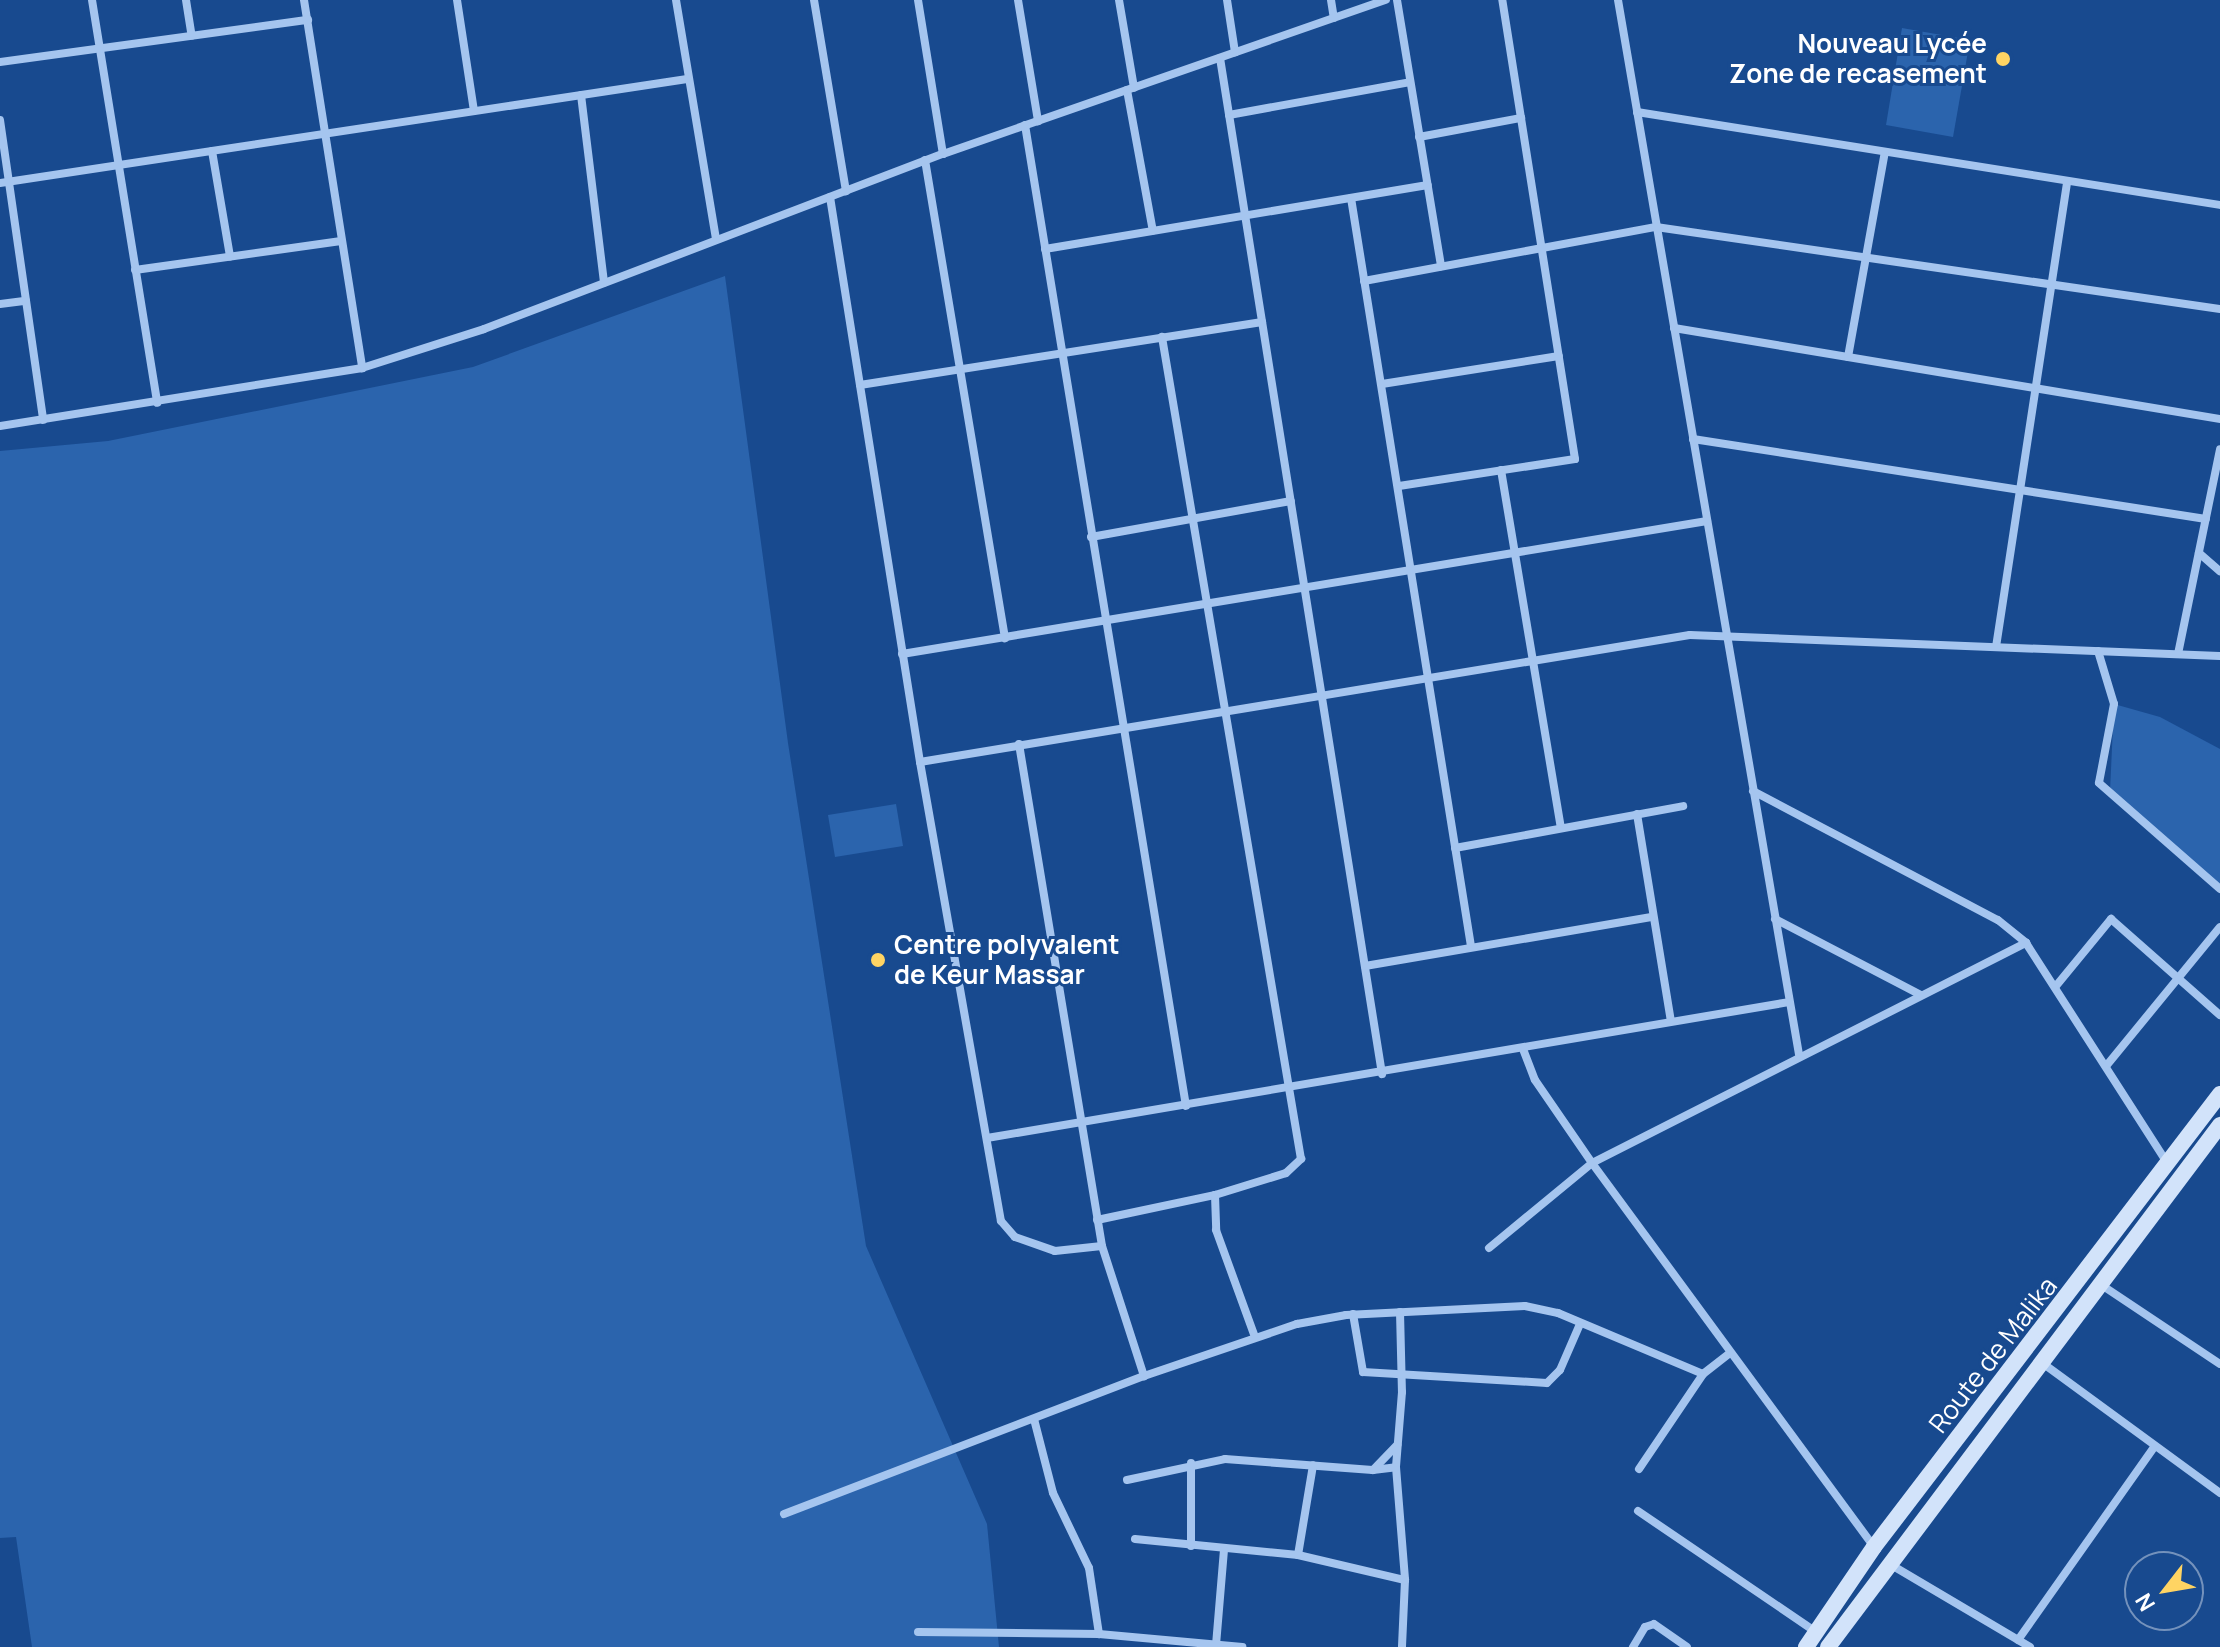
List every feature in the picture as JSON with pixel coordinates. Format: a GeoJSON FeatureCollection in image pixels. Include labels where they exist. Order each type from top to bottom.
{"type":"FeatureCollection","features":[{"type":"Feature","properties":{"kind":"main road","name":"Route de Malika"},"geometry":{"type":"LineString","coordinates":[[1806,1647],[1874,1547],[2220,1094]]}},
{"type":"Feature","properties":{"kind":"main road","name":"Route de Malika"},"geometry":{"type":"LineString","coordinates":[[1828,1647],[1887,1562],[2219,1128]]}},
{"type":"Feature","properties":{"kind":"street"},"geometry":{"type":"LineString","coordinates":[[92,0],[157,403]]}},
{"type":"Feature","properties":{"kind":"street"},"geometry":{"type":"LineString","coordinates":[[186,0],[192,36]]}},
{"type":"Feature","properties":{"kind":"street"},"geometry":{"type":"LineString","coordinates":[[304,0],[362,368]]}},
{"type":"Feature","properties":{"kind":"street"},"geometry":{"type":"LineString","coordinates":[[457,0],[474,111]]}},
{"type":"Feature","properties":{"kind":"street"},"geometry":{"type":"LineString","coordinates":[[676,0],[716,240]]}},
{"type":"Feature","properties":{"kind":"street"},"geometry":{"type":"LineString","coordinates":[[814,0],[846,191]]}},
{"type":"Feature","properties":{"kind":"street"},"geometry":{"type":"LineString","coordinates":[[918,0],[943,154]]}},
{"type":"Feature","properties":{"kind":"street"},"geometry":{"type":"LineString","coordinates":[[1018,0],[1038,121]]}},
{"type":"Feature","properties":{"kind":"street"},"geometry":{"type":"LineString","coordinates":[[1119,0],[1153,231]]}},
{"type":"Feature","properties":{"kind":"street"},"geometry":{"type":"LineString","coordinates":[[1227,0],[1235,52]]}},
{"type":"Feature","properties":{"kind":"street"},"geometry":{"type":"LineString","coordinates":[[1331,0],[1334,18]]}},
{"type":"Feature","properties":{"kind":"street"},"geometry":{"type":"LineString","coordinates":[[0,426],[362,368],[604,283],[925,160],[1386,0]]}},
{"type":"Feature","properties":{"kind":"street"},"geometry":{"type":"LineString","coordinates":[[1397,0],[1441,266]]}},
{"type":"Feature","properties":{"kind":"street"},"geometry":{"type":"LineString","coordinates":[[1399,486],[1575,459],[1502,0]]}},
{"type":"Feature","properties":{"kind":"street"},"geometry":{"type":"LineString","coordinates":[[1618,0],[1799,1055]]}},
{"type":"Feature","properties":{"kind":"street"},"geometry":{"type":"LineString","coordinates":[[0,62],[308,20]]}},
{"type":"Feature","properties":{"kind":"street"},"geometry":{"type":"LineString","coordinates":[[1220,58],[1382,1074]]}},
{"type":"Feature","properties":{"kind":"street"},"geometry":{"type":"LineString","coordinates":[[4,182],[687,79]]}},
{"type":"Feature","properties":{"kind":"street"},"geometry":{"type":"LineString","coordinates":[[1229,115],[1410,82]]}},
{"type":"Feature","properties":{"kind":"street"},"geometry":{"type":"LineString","coordinates":[[581,95],[604,283]]}},
{"type":"Feature","properties":{"kind":"street"},"geometry":{"type":"LineString","coordinates":[[1637,112],[2220,205]]}},
{"type":"Feature","properties":{"kind":"street"},"geometry":{"type":"LineString","coordinates":[[1419,137],[1521,118]]}},
{"type":"Feature","properties":{"kind":"street"},"geometry":{"type":"LineString","coordinates":[[0,120],[4,182],[26,301],[43,420]]}},
{"type":"Feature","properties":{"kind":"street"},"geometry":{"type":"LineString","coordinates":[[1025,125],[1186,1106]]}},
{"type":"Feature","properties":{"kind":"street"},"geometry":{"type":"LineString","coordinates":[[212,151],[230,256]]}},
{"type":"Feature","properties":{"kind":"street"},"geometry":{"type":"LineString","coordinates":[[1848,357],[1885,152]]}},
{"type":"Feature","properties":{"kind":"street"},"geometry":{"type":"LineString","coordinates":[[925,160],[1005,638]]}},
{"type":"Feature","properties":{"kind":"street"},"geometry":{"type":"LineString","coordinates":[[1996,647],[2067,181]]}},
{"type":"Feature","properties":{"kind":"street"},"geometry":{"type":"LineString","coordinates":[[1045,249],[1428,185]]}},
{"type":"Feature","properties":{"kind":"street"},"geometry":{"type":"LineString","coordinates":[[830,197],[920,762],[1001,1221],[1007,1232],[1055,1251],[1102,1246]]}},
{"type":"Feature","properties":{"kind":"street"},"geometry":{"type":"LineString","coordinates":[[1351,198],[1471,946]]}},
{"type":"Feature","properties":{"kind":"street"},"geometry":{"type":"LineString","coordinates":[[1364,281],[1656,227],[2220,309]]}},
{"type":"Feature","properties":{"kind":"street"},"geometry":{"type":"LineString","coordinates":[[135,270],[341,241]]}},
{"type":"Feature","properties":{"kind":"street"},"geometry":{"type":"LineString","coordinates":[[0,304],[26,301]]}},
{"type":"Feature","properties":{"kind":"street"},"geometry":{"type":"LineString","coordinates":[[860,385],[1262,322]]}},
{"type":"Feature","properties":{"kind":"street"},"geometry":{"type":"LineString","coordinates":[[1674,328],[2220,419]]}},
{"type":"Feature","properties":{"kind":"street"},"geometry":{"type":"LineString","coordinates":[[1097,1220],[1215,1195],[1298,1166],[1292,1089],[1162,337]]}},
{"type":"Feature","properties":{"kind":"street"},"geometry":{"type":"LineString","coordinates":[[1382,384],[1559,356]]}},
{"type":"Feature","properties":{"kind":"street"},"geometry":{"type":"LineString","coordinates":[[1693,439],[2206,519]]}},
{"type":"Feature","properties":{"kind":"street"},"geometry":{"type":"LineString","coordinates":[[2178,654],[2220,449]]}},
{"type":"Feature","properties":{"kind":"street"},"geometry":{"type":"LineString","coordinates":[[1501,470],[1561,828]]}},
{"type":"Feature","properties":{"kind":"street"},"geometry":{"type":"LineString","coordinates":[[1091,537],[1291,501]]}},
{"type":"Feature","properties":{"kind":"street"},"geometry":{"type":"LineString","coordinates":[[902,654],[1707,521]]}},
{"type":"Feature","properties":{"kind":"street"},"geometry":{"type":"LineString","coordinates":[[2199,553],[2220,571]]}},
{"type":"Feature","properties":{"kind":"street"},"geometry":{"type":"LineString","coordinates":[[920,762],[1322,693],[1690,635],[2220,656]]}},
{"type":"Feature","properties":{"kind":"street"},"geometry":{"type":"LineString","coordinates":[[2098,651],[2114,704],[2099,783],[2220,889]]}},
{"type":"Feature","properties":{"kind":"street"},"geometry":{"type":"LineString","coordinates":[[1019,744],[1084,1122],[1102,1246],[1144,1376]]}},
{"type":"Feature","properties":{"kind":"street"},"geometry":{"type":"LineString","coordinates":[[1753,791],[1998,920],[2026,943],[2168,1164]]}},
{"type":"Feature","properties":{"kind":"street"},"geometry":{"type":"LineString","coordinates":[[1455,848],[1683,806]]}},
{"type":"Feature","properties":{"kind":"street"},"geometry":{"type":"LineString","coordinates":[[1637,814],[1671,1021]]}},
{"type":"Feature","properties":{"kind":"street"},"geometry":{"type":"LineString","coordinates":[[1365,966],[1653,917]]}},
{"type":"Feature","properties":{"kind":"street"},"geometry":{"type":"LineString","coordinates":[[1775,919],[1921,995]]}},
{"type":"Feature","properties":{"kind":"street"},"geometry":{"type":"LineString","coordinates":[[2056,986],[2111,919],[2220,1015]]}},
{"type":"Feature","properties":{"kind":"street"},"geometry":{"type":"LineString","coordinates":[[2107,1065],[2220,927]]}},
{"type":"Feature","properties":{"kind":"street"},"geometry":{"type":"LineString","coordinates":[[1489,1248],[1592,1163],[1799,1055],[2026,943]]}},
{"type":"Feature","properties":{"kind":"street"},"geometry":{"type":"LineString","coordinates":[[987,1138],[1382,1074],[1789,1002]]}},
{"type":"Feature","properties":{"kind":"street"},"geometry":{"type":"LineString","coordinates":[[1523,1049],[1535,1080],[1592,1163],[1874,1547]]}},
{"type":"Feature","properties":{"kind":"street"},"geometry":{"type":"LineString","coordinates":[[1215,1195],[1216,1230],[1255,1337]]}},
{"type":"Feature","properties":{"kind":"street"},"geometry":{"type":"LineString","coordinates":[[2099,1284],[2220,1364]]}},
{"type":"Feature","properties":{"kind":"street"},"geometry":{"type":"LineString","coordinates":[[784,1514],[1144,1376],[1255,1337],[1353,1314],[1500,1304],[1558,1313],[1703,1374]]}},
{"type":"Feature","properties":{"kind":"street"},"geometry":{"type":"LineString","coordinates":[[1400,1312],[1402,1377],[1396,1467],[1405,1580],[1402,1647]]}},
{"type":"Feature","properties":{"kind":"street"},"geometry":{"type":"LineString","coordinates":[[1353,1314],[1360,1370],[1402,1377],[1547,1383],[1560,1370],[1580,1324]]}},
{"type":"Feature","properties":{"kind":"street"},"geometry":{"type":"LineString","coordinates":[[1639,1469],[1703,1374],[1730,1353]]}},
{"type":"Feature","properties":{"kind":"street"},"geometry":{"type":"LineString","coordinates":[[2040,1362],[2220,1493]]}},
{"type":"Feature","properties":{"kind":"street"},"geometry":{"type":"LineString","coordinates":[[1034,1419],[1053,1493],[1089,1568],[1099,1634]]}},
{"type":"Feature","properties":{"kind":"street"},"geometry":{"type":"LineString","coordinates":[[1373,1470],[1397,1445]]}},
{"type":"Feature","properties":{"kind":"street"},"geometry":{"type":"LineString","coordinates":[[2018,1640],[2155,1446]]}},
{"type":"Feature","properties":{"kind":"street"},"geometry":{"type":"LineString","coordinates":[[1127,1480],[1191,1463],[1313,1465],[1373,1470],[1396,1467]]}},
{"type":"Feature","properties":{"kind":"street"},"geometry":{"type":"LineString","coordinates":[[1191,1463],[1191,1546]]}},
{"type":"Feature","properties":{"kind":"street"},"geometry":{"type":"LineString","coordinates":[[1298,1555],[1313,1465]]}},
{"type":"Feature","properties":{"kind":"street"},"geometry":{"type":"LineString","coordinates":[[1638,1511],[1816,1632]]}},
{"type":"Feature","properties":{"kind":"street"},"geometry":{"type":"LineString","coordinates":[[1135,1539],[1298,1555],[1405,1580]]}},
{"type":"Feature","properties":{"kind":"street"},"geometry":{"type":"LineString","coordinates":[[1216,1645],[1224,1550]]}},
{"type":"Feature","properties":{"kind":"street"},"geometry":{"type":"LineString","coordinates":[[1887,1562],[2030,1647]]}},
{"type":"Feature","properties":{"kind":"street"},"geometry":{"type":"LineString","coordinates":[[1633,1647],[1645,1627],[1654,1624],[1687,1647]]}},
{"type":"Feature","properties":{"kind":"street"},"geometry":{"type":"LineString","coordinates":[[918,1632],[1099,1634],[1242,1647]]}},
{"type":"Feature","properties":{"kind":"shaded area"},"geometry":{"type":"Polygon","coordinates":[[[1902,28],[1970,40],[1953,137],[1886,125],[1902,28]]]}},
{"type":"Feature","properties":{"kind":"shaded area"},"geometry":{"type":"Polygon","coordinates":[[[725,276],[788,743],[866,1246],[987,1524],[999,1647],[32,1647],[16,1537],[0,1538],[0,451],[108,441],[473,367],[725,276]]]}},
{"type":"Feature","properties":{"kind":"shaded area"},"geometry":{"type":"Polygon","coordinates":[[[2114,704],[2160,717],[2220,749],[2220,890],[2110,792],[2114,704]]]}},
{"type":"Feature","properties":{"kind":"shaded area"},"geometry":{"type":"Polygon","coordinates":[[[896,804],[903,846],[835,857],[828,815],[896,804]]]}},
{"type":"Feature","properties":{"kind":"place","name":"Nouveau Lycée Zone de recasement"},"geometry":{"type":"Point","coordinates":[2003,59]}},
{"type":"Feature","properties":{"kind":"place","name":"Centre polyvalent de Keur Massar"},"geometry":{"type":"Point","coordinates":[878,960]}}]}
